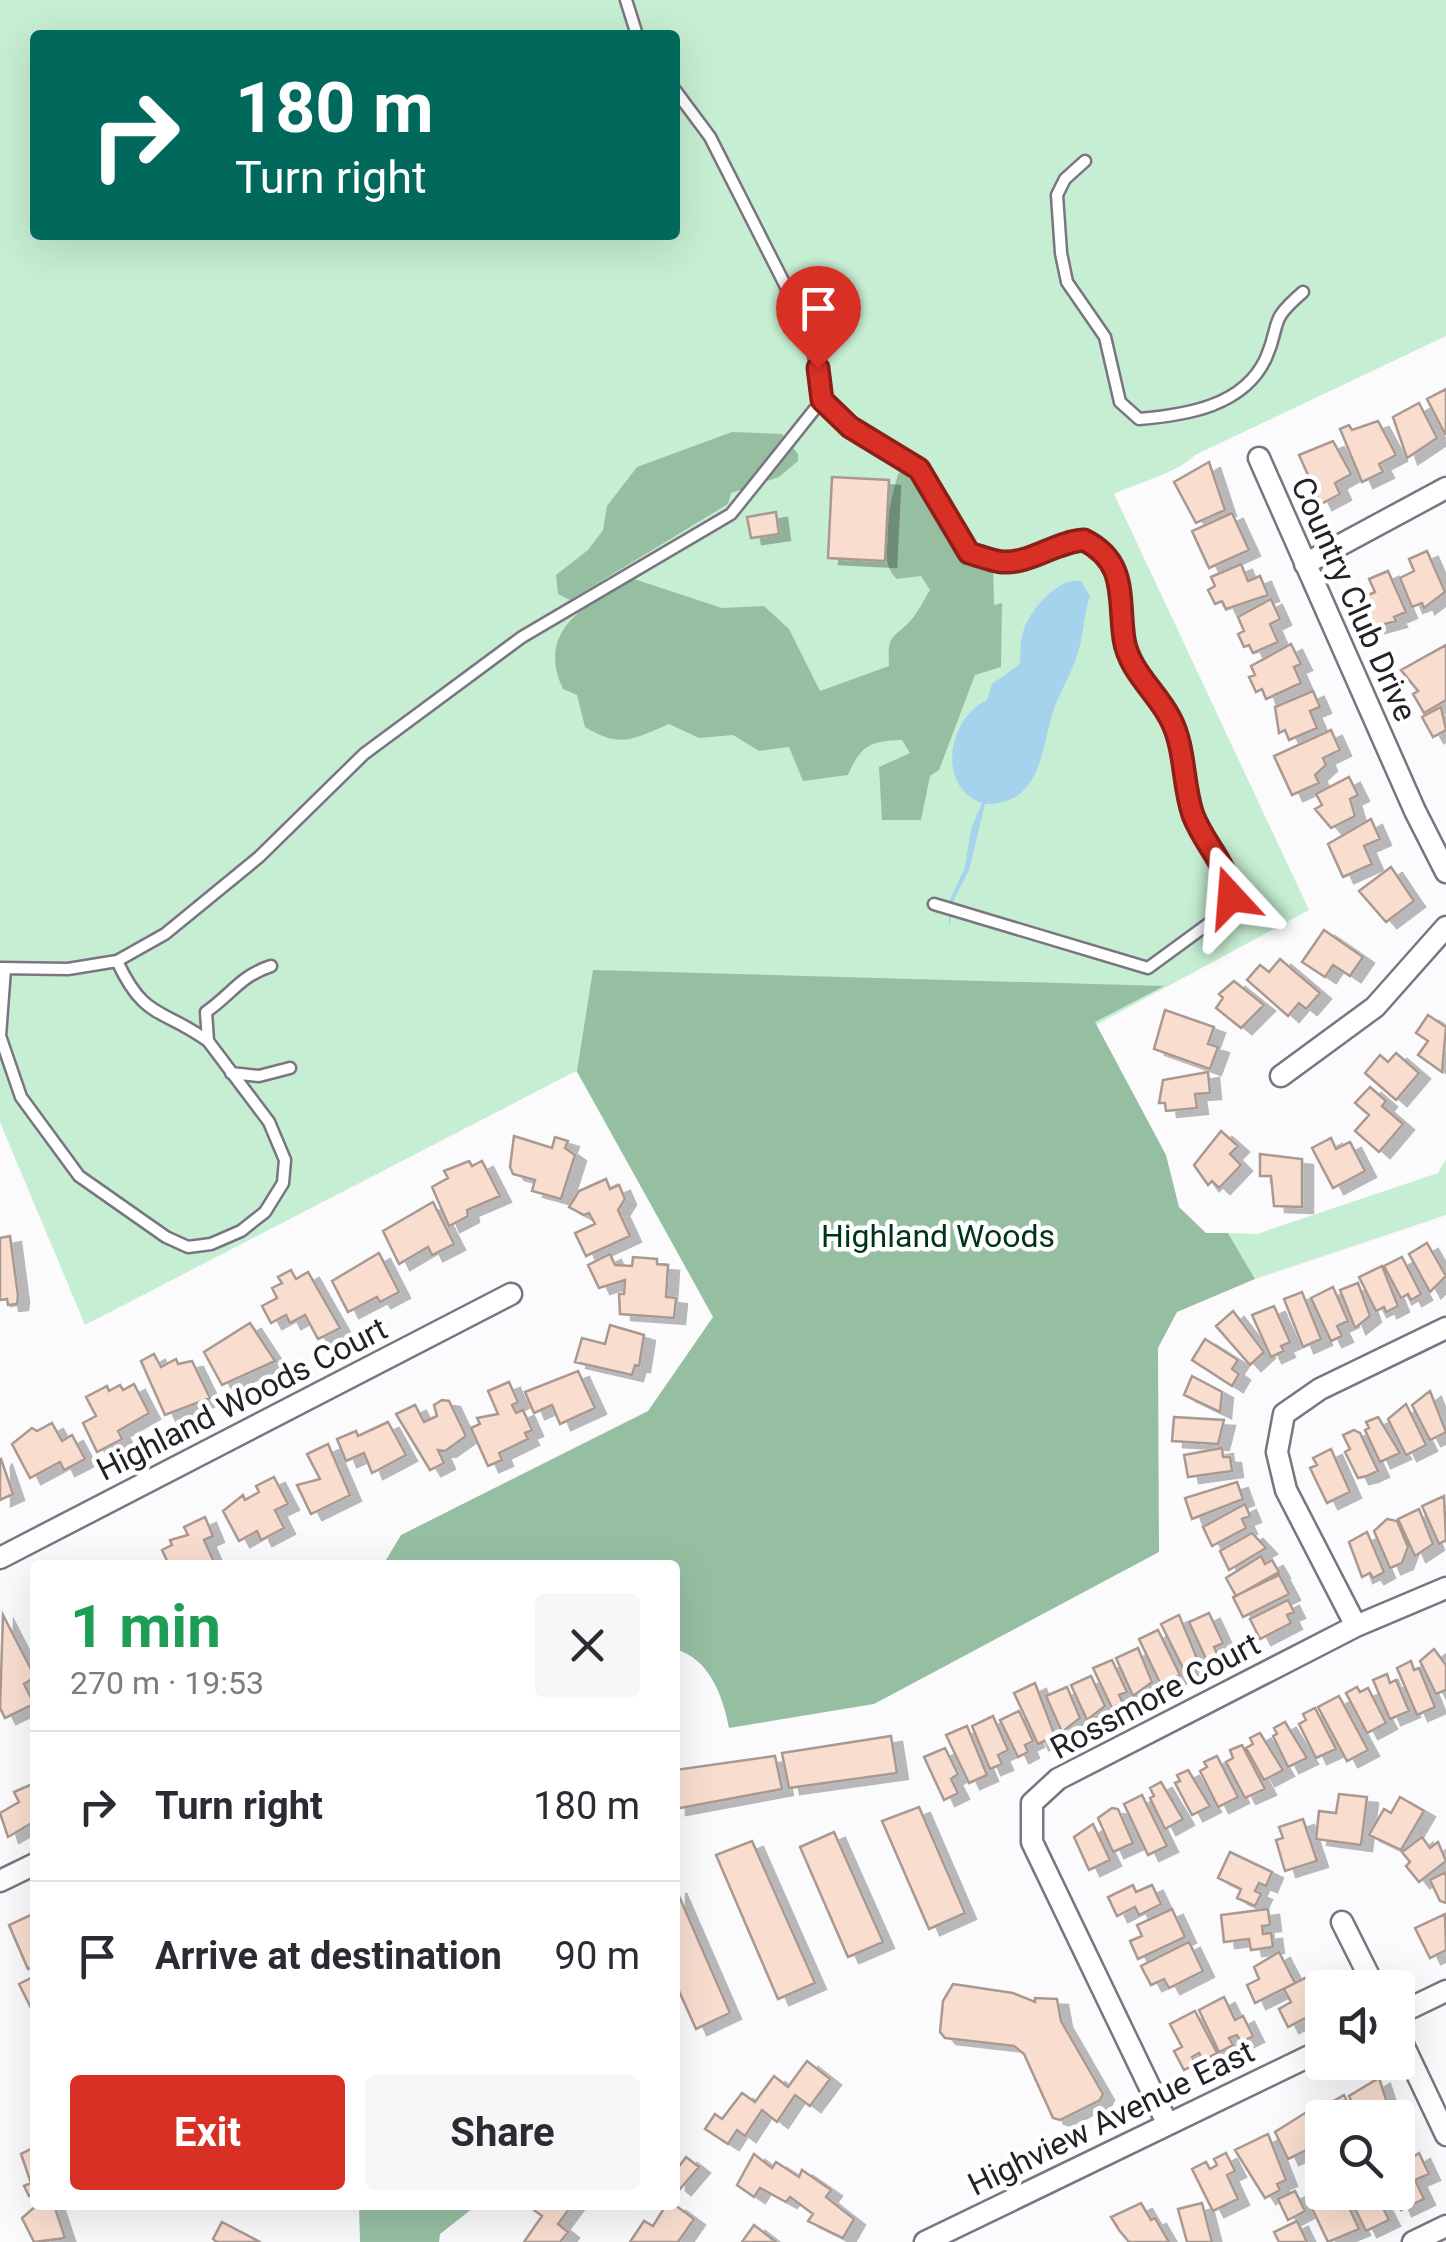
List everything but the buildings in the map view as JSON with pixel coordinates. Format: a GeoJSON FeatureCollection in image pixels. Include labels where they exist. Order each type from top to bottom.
{"type":"FeatureCollection","features":[{"type":"Feature","properties":{"kind":"street","name":"Country Club Drive"},"geometry":{"type":"LineString","coordinates":[[1259,458],[1446,872]]}},
{"type":"Feature","properties":{"kind":"street"},"geometry":{"type":"LineString","coordinates":[[1305,564],[1446,488]]}},
{"type":"Feature","properties":{"kind":"street"},"geometry":{"type":"LineString","coordinates":[[1282,1076],[1375,1006],[1446,927]]}},
{"type":"Feature","properties":{"kind":"street","name":"Highland Woods Court"},"geometry":{"type":"LineString","coordinates":[[0,1558],[511,1294]]}},
{"type":"Feature","properties":{"kind":"street"},"geometry":{"type":"LineString","coordinates":[[1356,1626],[1286,1490],[1277,1452],[1284,1414],[1320,1390],[1446,1328]]}},
{"type":"Feature","properties":{"kind":"street","name":"Rossmore Court"},"geometry":{"type":"LineString","coordinates":[[1167,2123],[1032,1842],[1032,1804],[1058,1779],[1356,1626],[1446,1588]]}},
{"type":"Feature","properties":{"kind":"street"},"geometry":{"type":"LineString","coordinates":[[0,1881],[30,1866]]}},
{"type":"Feature","properties":{"kind":"street"},"geometry":{"type":"LineString","coordinates":[[1342,1922],[1366,1970]]}},
{"type":"Feature","properties":{"kind":"street"},"geometry":{"type":"LineString","coordinates":[[1415,2006],[1446,1991]]}},
{"type":"Feature","properties":{"kind":"street","name":"Highview Avenue East"},"geometry":{"type":"LineString","coordinates":[[926,2242],[1305,2058]]}},
{"type":"Feature","properties":{"kind":"street"},"geometry":{"type":"LineString","coordinates":[[1415,2070],[1446,2135]]}},
{"type":"Feature","properties":{"kind":"street"},"geometry":{"type":"LineString","coordinates":[[1413,2242],[1446,2226]]}},
{"type":"Feature","properties":{"kind":"lane"},"geometry":{"type":"LineString","coordinates":[[626,0],[635,30]]}},
{"type":"Feature","properties":{"kind":"lane"},"geometry":{"type":"LineString","coordinates":[[680,97],[710,138],[810,334],[822,400],[850,427],[919,469],[969,553],[1004,562],[1025,559],[1065,541],[1084,540],[1112,563],[1124,601],[1124,641],[1135,668],[1170,718],[1182,752],[1194,815],[1228,871],[1231,897],[1215,919],[1148,968],[934,904]]}},
{"type":"Feature","properties":{"kind":"lane"},"geometry":{"type":"LineString","coordinates":[[1085,161],[1065,179],[1058,195],[1060,253],[1067,282],[1105,337],[1120,402],[1139,420],[1226,401],[1252,384],[1268,354],[1278,314],[1303,292]]}},
{"type":"Feature","properties":{"kind":"lane"},"geometry":{"type":"LineString","coordinates":[[117,961],[134,996],[153,1014],[186,1025],[208,1042],[269,1122],[284,1160],[283,1183],[265,1212],[242,1230],[211,1244],[188,1246],[166,1237],[80,1176],[21,1098],[0,1036],[3,969],[68,969],[117,961],[165,934],[259,857],[364,754],[522,636],[731,514],[822,400]]}},
{"type":"Feature","properties":{"kind":"lane"},"geometry":{"type":"LineString","coordinates":[[208,1042],[206,1012],[224,1000],[245,974],[271,966]]}},
{"type":"Feature","properties":{"kind":"lane"},"geometry":{"type":"LineString","coordinates":[[230,1073],[260,1076],[290,1068]]}},
{"type":"Feature","properties":{"kind":"green space"},"geometry":{"type":"Polygon","coordinates":[[[0,0],[1446,0],[1446,336],[1195,455],[1168,472],[1114,494],[1309,910],[677,1251],[576,1071],[85,1325],[0,1122],[0,0]]]}},
{"type":"Feature","properties":{"kind":"green space"},"geometry":{"type":"Polygon","coordinates":[[[732,432],[782,434],[798,454],[798,461],[779,477],[731,493],[728,504],[570,600],[558,594],[556,575],[588,550],[603,530],[607,506],[637,467],[732,432]]]}},
{"type":"Feature","properties":{"kind":"green space"},"geometry":{"type":"Polygon","coordinates":[[[908,467],[915,471],[958,544],[993,563],[994,605],[1002,603],[1001,667],[975,675],[939,770],[930,776],[921,820],[882,820],[879,767],[910,753],[902,740],[868,747],[857,757],[848,775],[803,781],[789,747],[759,751],[733,735],[699,738],[669,724],[618,740],[585,727],[577,695],[563,689],[556,668],[556,650],[570,621],[631,578],[722,608],[764,606],[789,629],[820,691],[889,666],[890,642],[915,616],[930,590],[921,576],[897,579],[886,558],[886,530],[898,474],[908,467]]]}},
{"type":"Feature","properties":{"kind":"green space","name":"Highland Woods"},"geometry":{"type":"Polygon","coordinates":[[[593,970],[1164,986],[1095,1022],[1166,1155],[1179,1207],[1206,1233],[1228,1233],[1255,1279],[1177,1312],[1158,1348],[1159,1552],[874,1704],[729,1728],[712,1680],[697,1661],[680,1651],[680,1560],[386,1560],[401,1535],[648,1411],[713,1317],[577,1071],[593,970]]]}},
{"type":"Feature","properties":{"kind":"green space"},"geometry":{"type":"Polygon","coordinates":[[[1446,1159],[1446,1215],[1255,1279],[1228,1233],[1257,1234],[1438,1173],[1446,1159]]]}},
{"type":"Feature","properties":{"kind":"green space"},"geometry":{"type":"Polygon","coordinates":[[[359,2210],[471,2210],[440,2234],[439,2242],[360,2242],[359,2210]]]}},
{"type":"Feature","properties":{"kind":"water"},"geometry":{"type":"Polygon","coordinates":[[[1081,581],[1090,596],[1081,643],[1052,715],[1040,761],[1027,787],[1017,796],[985,804],[969,870],[955,897],[949,927],[949,902],[965,867],[971,829],[982,803],[967,794],[958,782],[953,767],[956,736],[974,709],[987,700],[992,684],[1020,664],[1023,632],[1038,605],[1063,584],[1081,581]]]}},
{"type":"Feature","properties":{"kind":"route"},"geometry":{"type":"LineString","coordinates":[[818,368],[822,400],[850,427],[919,469],[969,553],[1004,562],[1025,559],[1065,541],[1084,540],[1112,563],[1124,601],[1124,641],[1135,668],[1170,718],[1182,752],[1194,815],[1228,871],[1231,897]]}}]}
